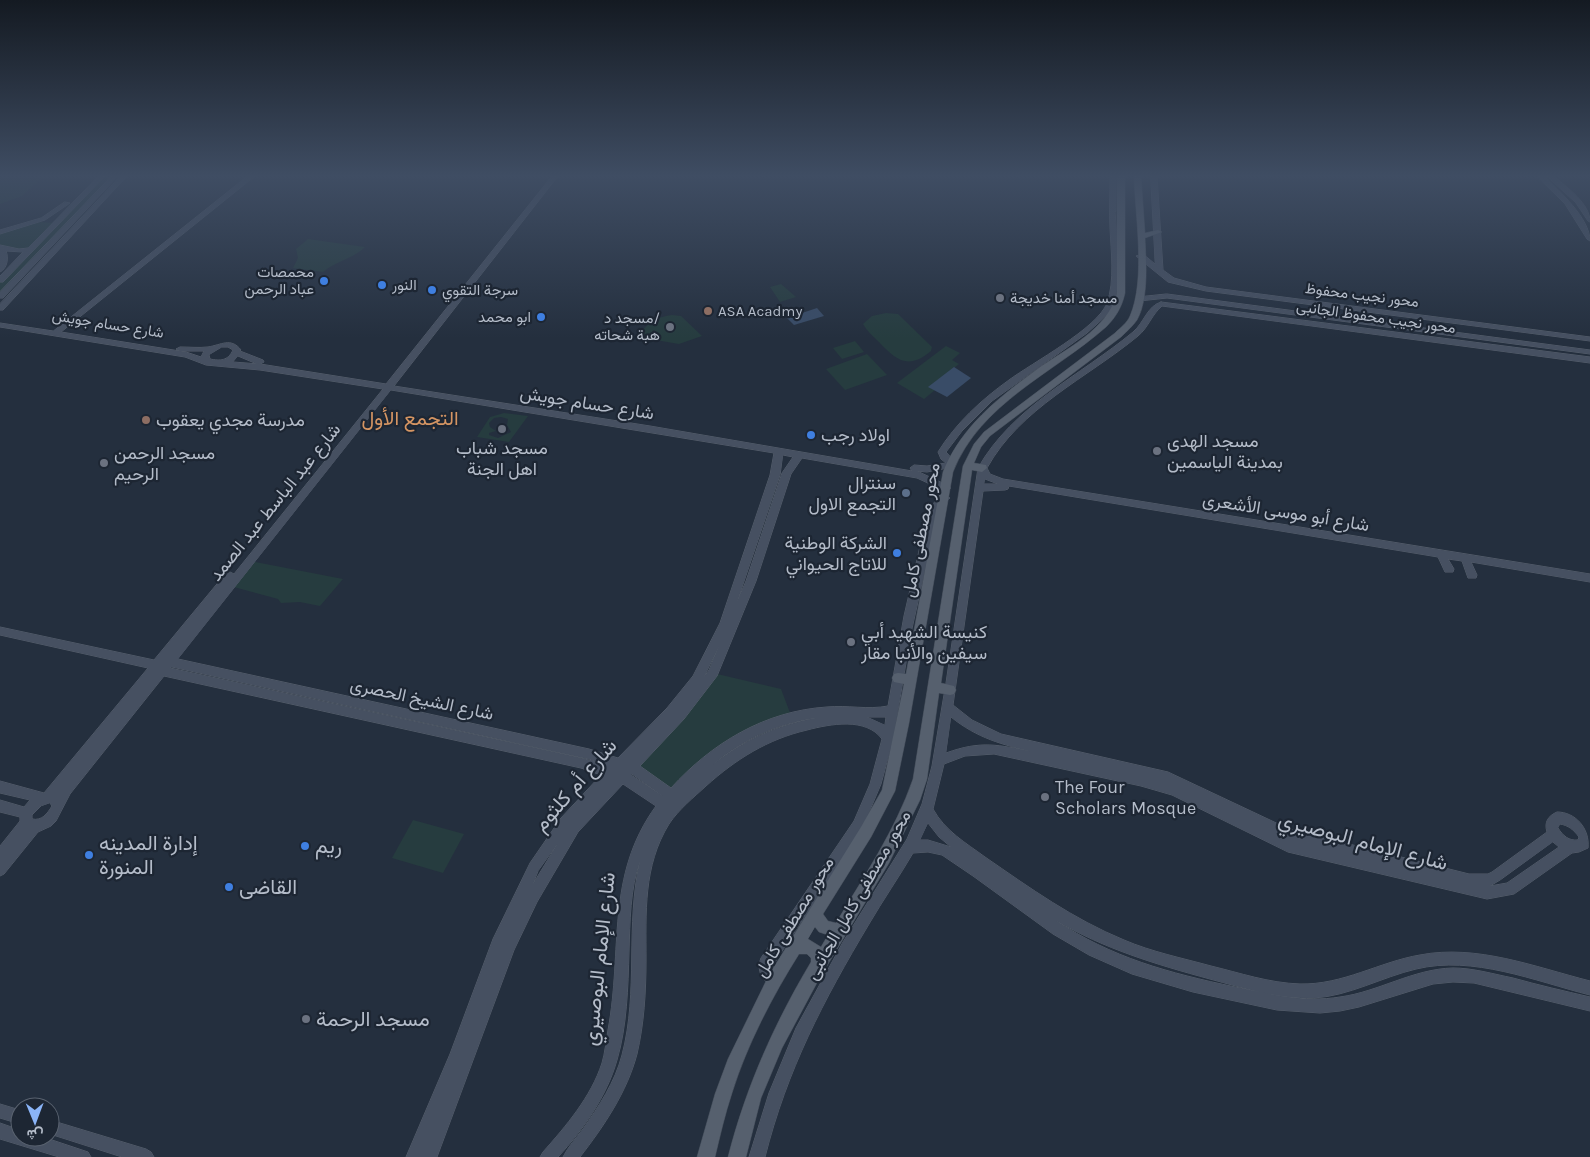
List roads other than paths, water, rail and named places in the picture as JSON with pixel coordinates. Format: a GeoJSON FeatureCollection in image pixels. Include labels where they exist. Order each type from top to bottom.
{"type":"FeatureCollection","features":[{"type":"Feature","properties":{"kind":"main road","name":"محور مصطفى كامل"},"geometry":{"type":"LineString","coordinates":[[706,1157],[723,1094],[736,1059],[774,980],[866,832],[888,791],[904,679],[950,464],[970,431],[1073,343],[1103,325],[1120,304],[1121,230]]}},
{"type":"Feature","properties":{"kind":"main road","name":"محور مصطفى كامل"},"geometry":{"type":"LineString","coordinates":[[737,1157],[749,1113],[775,1043],[838,931],[886,857],[912,806],[920,779],[968,466],[973,452],[982,440],[1051,386],[1123,338],[1135,316],[1139,299],[1140,230]]}},
{"type":"Feature","properties":{"kind":"main road"},"geometry":{"type":"LineString","coordinates":[[1140,237],[1158,232]]}},
{"type":"Feature","properties":{"kind":"main road"},"geometry":{"type":"LineString","coordinates":[[1033,378],[1040,384],[1051,386]]}},
{"type":"Feature","properties":{"kind":"main road"},"geometry":{"type":"LineString","coordinates":[[1018,389],[1031,389],[1037,397]]}},
{"type":"Feature","properties":{"kind":"main road"},"geometry":{"type":"LineString","coordinates":[[968,466],[982,468]]}},
{"type":"Feature","properties":{"kind":"main road"},"geometry":{"type":"LineString","coordinates":[[934,686],[950,690]]}},
{"type":"Feature","properties":{"kind":"main road"},"geometry":{"type":"LineString","coordinates":[[815,915],[824,927],[838,931]]}},
{"type":"Feature","properties":{"kind":"main road"},"geometry":{"type":"LineString","coordinates":[[795,948],[810,946],[817,953],[819,964]]}},
{"type":"Feature","properties":{"kind":"street"},"geometry":{"type":"LineString","coordinates":[[0,240],[12,230]]}},
{"type":"Feature","properties":{"kind":"street"},"geometry":{"type":"LineString","coordinates":[[0,280],[49,230]]}},
{"type":"Feature","properties":{"kind":"street"},"geometry":{"type":"LineString","coordinates":[[0,270],[4,258],[2,249],[9,251],[30,249],[47,244],[60,234],[61,230]]}},
{"type":"Feature","properties":{"kind":"street"},"geometry":{"type":"LineString","coordinates":[[0,296],[64,230]]}},
{"type":"Feature","properties":{"kind":"street"},"geometry":{"type":"LineString","coordinates":[[0,308],[73,230]]}},
{"type":"Feature","properties":{"kind":"street"},"geometry":{"type":"LineString","coordinates":[[57,331],[181,230]]}},
{"type":"Feature","properties":{"kind":"street"},"geometry":{"type":"LineString","coordinates":[[57,331],[184,230]]}},
{"type":"Feature","properties":{"kind":"street","name":"شارع عبد الباسط عبد الصمد"},"geometry":{"type":"LineString","coordinates":[[50,800],[66,790],[159,669],[511,230]]}},
{"type":"Feature","properties":{"kind":"street"},"geometry":{"type":"LineString","coordinates":[[950,464],[942,452],[967,419],[1022,374],[1073,343],[1102,316],[1110,305],[1113,288],[1113,230]]}},
{"type":"Feature","properties":{"kind":"street"},"geometry":{"type":"LineString","coordinates":[[1158,232],[1159,271]]}},
{"type":"Feature","properties":{"kind":"street"},"geometry":{"type":"LineString","coordinates":[[1140,256],[1171,280],[1186,284]]}},
{"type":"Feature","properties":{"kind":"street"},"geometry":{"type":"LineString","coordinates":[[1186,284],[1168,284],[1163,287],[1168,292],[1198,300]]}},
{"type":"Feature","properties":{"kind":"street","name":"محور نجيب محفوظ الجانبى"},"geometry":{"type":"LineString","coordinates":[[1186,284],[1242,294],[1282,294],[1524,328],[1590,334]]}},
{"type":"Feature","properties":{"kind":"street","name":"محور نجيب محفوظ"},"geometry":{"type":"LineString","coordinates":[[1139,299],[1162,296],[1198,300],[1590,352]]}},
{"type":"Feature","properties":{"kind":"street","name":"محور نجيب محفوظ الجانبى"},"geometry":{"type":"LineString","coordinates":[[1158,304],[1590,360]]}},
{"type":"Feature","properties":{"kind":"street","name":"محور مصطفى كامل الجانبى"},"geometry":{"type":"LineString","coordinates":[[757,1157],[770,1104],[791,1055],[833,971],[908,847],[927,810],[938,761],[950,690],[982,468],[989,451],[1002,437],[1123,338],[1146,324],[1158,304]]}},
{"type":"Feature","properties":{"kind":"street"},"geometry":{"type":"LineString","coordinates":[[1262,308],[1300,321]]}},
{"type":"Feature","properties":{"kind":"street","name":"شارع حسام جويش"},"geometry":{"type":"LineString","coordinates":[[0,321],[186,355],[206,362],[252,366],[387,385]]}},
{"type":"Feature","properties":{"kind":"street","name":"شارع حسام جويش"},"geometry":{"type":"LineString","coordinates":[[0,325],[57,331],[178,349],[212,349],[223,345],[233,345],[236,347],[237,353],[256,362],[387,385],[931,474],[950,464]]}},
{"type":"Feature","properties":{"kind":"street"},"geometry":{"type":"LineString","coordinates":[[1524,328],[1590,339]]}},
{"type":"Feature","properties":{"kind":"street"},"geometry":{"type":"LineString","coordinates":[[206,362],[205,356],[212,349]]}},
{"type":"Feature","properties":{"kind":"street"},"geometry":{"type":"LineString","coordinates":[[218,363],[230,360],[237,353]]}},
{"type":"Feature","properties":{"kind":"street","name":"شارع عبد الباسط عبد الصمد"},"geometry":{"type":"LineString","coordinates":[[170,662],[387,385]]}},
{"type":"Feature","properties":{"kind":"street","name":"شارع حسام جويش"},"geometry":{"type":"LineString","coordinates":[[711,437],[778,452],[866,463]]}},
{"type":"Feature","properties":{"kind":"street","name":"شارع أم كلثوم"},"geometry":{"type":"LineString","coordinates":[[626,765],[685,695],[709,660],[725,623],[762,515],[777,468],[778,452]]}},
{"type":"Feature","properties":{"kind":"street","name":"شارع أم كلثوم"},"geometry":{"type":"LineString","coordinates":[[414,1157],[457,1055],[498,944],[530,874],[565,822],[692,701],[713,673],[751,581],[787,473],[798,454]]}},
{"type":"Feature","properties":{"kind":"street","name":"شارع أبو موسى الأشعرى"},"geometry":{"type":"LineString","coordinates":[[982,468],[987,476],[1002,482],[1590,582]]}},
{"type":"Feature","properties":{"kind":"street"},"geometry":{"type":"LineString","coordinates":[[931,474],[936,488],[943,497]]}},
{"type":"Feature","properties":{"kind":"street","name":"شارع حسام جويش"},"geometry":{"type":"LineString","coordinates":[[931,474],[943,497]]}},
{"type":"Feature","properties":{"kind":"street","name":"شارع أبو موسى الأشعرى"},"geometry":{"type":"LineString","coordinates":[[979,488],[1007,487],[1321,541],[1466,562],[1504,571],[1527,570],[1590,578]]}},
{"type":"Feature","properties":{"kind":"street"},"geometry":{"type":"LineString","coordinates":[[1442,558],[1449,569]]}},
{"type":"Feature","properties":{"kind":"street"},"geometry":{"type":"LineString","coordinates":[[1466,562],[1472,575]]}},
{"type":"Feature","properties":{"kind":"street","name":"شارع الشيخ الحصرى"},"geometry":{"type":"LineString","coordinates":[[0,631],[159,669],[430,729],[617,774],[667,800]]}},
{"type":"Feature","properties":{"kind":"street","name":"شارع الشيخ الحصرى"},"geometry":{"type":"LineString","coordinates":[[159,669],[170,662],[492,732],[626,765],[667,800]]}},
{"type":"Feature","properties":{"kind":"street","name":"محور مصطفى كامل الجانبى"},"geometry":{"type":"LineString","coordinates":[[774,980],[766,971],[766,963],[858,826],[870,803],[892,710],[904,679]]}},
{"type":"Feature","properties":{"kind":"street","name":"شارع الإمام البوصيري"},"geometry":{"type":"LineString","coordinates":[[947,707],[978,730],[1009,747],[1157,784],[1288,846],[1487,893],[1509,889],[1571,846]]}},
{"type":"Feature","properties":{"kind":"street","name":"شارع الإمام البوصيري"},"geometry":{"type":"LineString","coordinates":[[571,1157],[607,1106],[624,1074],[629,1053],[639,981],[638,909],[644,865],[657,834],[677,805],[711,772],[762,739],[793,727],[824,722],[873,718],[892,710]]}},
{"type":"Feature","properties":{"kind":"street","name":"شارع الإمام البوصيري"},"geometry":{"type":"LineString","coordinates":[[548,1157],[575,1124],[593,1097],[608,1066],[623,979],[624,904],[627,882],[636,849],[643,834],[667,800],[720,751],[756,730],[797,716],[824,712],[873,718]]}},
{"type":"Feature","properties":{"kind":"street"},"geometry":{"type":"LineString","coordinates":[[873,718],[887,737]]}},
{"type":"Feature","properties":{"kind":"street","name":"شارع الإمام البوصيري"},"geometry":{"type":"LineString","coordinates":[[938,761],[972,749],[1009,747],[1155,773],[1192,787],[1277,831],[1310,842],[1469,880],[1489,880],[1554,834]]}},
{"type":"Feature","properties":{"kind":"street","name":"شارع أم كلثوم"},"geometry":{"type":"LineString","coordinates":[[429,1157],[508,947],[532,897],[574,828],[617,774]]}},
{"type":"Feature","properties":{"kind":"street"},"geometry":{"type":"LineString","coordinates":[[0,787],[50,800]]}},
{"type":"Feature","properties":{"kind":"street"},"geometry":{"type":"LineString","coordinates":[[0,806],[29,821],[52,818],[50,800]]}},
{"type":"Feature","properties":{"kind":"street"},"geometry":{"type":"LineString","coordinates":[[0,870],[29,821],[32,804],[50,800]]}},
{"type":"Feature","properties":{"kind":"street"},"geometry":{"type":"LineString","coordinates":[[927,810],[942,832],[1013,886],[1113,943],[1167,962],[1251,984],[1300,991],[1338,987],[1417,962],[1452,958],[1492,964],[1590,988]]}},
{"type":"Feature","properties":{"kind":"street"},"geometry":{"type":"LineString","coordinates":[[1557,818],[1570,821],[1587,839],[1579,847],[1571,846],[1554,834],[1551,824],[1557,818]]}},
{"type":"Feature","properties":{"kind":"street"},"geometry":{"type":"LineString","coordinates":[[0,856],[29,821]]}},
{"type":"Feature","properties":{"kind":"street"},"geometry":{"type":"LineString","coordinates":[[908,847],[928,846],[944,850],[1051,925],[1104,956],[1144,972],[1200,987],[1292,1006],[1327,1006],[1347,1003],[1429,977],[1457,974],[1474,976],[1590,1004]]}},
{"type":"Feature","properties":{"kind":"street"},"geometry":{"type":"LineString","coordinates":[[624,904],[638,909]]}},
{"type":"Feature","properties":{"kind":"street"},"geometry":{"type":"LineString","coordinates":[[624,919],[638,909]]}},
{"type":"Feature","properties":{"kind":"street"},"geometry":{"type":"LineString","coordinates":[[60,1129],[146,1157]]}},
{"type":"Feature","properties":{"kind":"street"},"geometry":{"type":"LineString","coordinates":[[0,1131],[82,1157]]}},
{"type":"Feature","properties":{"kind":"water"},"geometry":{"type":"Polygon","coordinates":[[[817,308],[824,316],[794,325],[787,318],[817,308]]]}},
{"type":"Feature","properties":{"kind":"water"},"geometry":{"type":"Polygon","coordinates":[[[954,367],[971,378],[947,397],[928,387],[954,367]]]}},
{"type":"Feature","properties":{"kind":"place","name":"محمصات عباد الرحمن"},"geometry":{"type":"Point","coordinates":[324,281]}},
{"type":"Feature","properties":{"kind":"place","name":"النور"},"geometry":{"type":"Point","coordinates":[382,285]}},
{"type":"Feature","properties":{"kind":"place","name":"سرجة التقوي"},"geometry":{"type":"Point","coordinates":[432,290]}},
{"type":"Feature","properties":{"kind":"place","name":"مسجد أمنا خديجة"},"geometry":{"type":"Point","coordinates":[1000,298]}},
{"type":"Feature","properties":{"kind":"place","name":"ASA Acadmy"},"geometry":{"type":"Point","coordinates":[708,311]}},
{"type":"Feature","properties":{"kind":"place","name":"ابو محمد"},"geometry":{"type":"Point","coordinates":[541,317]}},
{"type":"Feature","properties":{"kind":"place","name":"مسجد د/ هبة شحاته"},"geometry":{"type":"Point","coordinates":[670,327]}},
{"type":"Feature","properties":{"kind":"place","name":"مدرسة مجدي يعقوب"},"geometry":{"type":"Point","coordinates":[146,420]}},
{"type":"Feature","properties":{"kind":"place","name":"مسجد شباب اهل الجنة"},"geometry":{"type":"Point","coordinates":[502,429]}},
{"type":"Feature","properties":{"kind":"place","name":"اولاد رجب"},"geometry":{"type":"Point","coordinates":[811,435]}},
{"type":"Feature","properties":{"kind":"place","name":"مسجد الهدى بمدينة الياسمين"},"geometry":{"type":"Point","coordinates":[1157,451]}},
{"type":"Feature","properties":{"kind":"place","name":"مسجد الرحمن الرحيم"},"geometry":{"type":"Point","coordinates":[104,463]}},
{"type":"Feature","properties":{"kind":"place","name":"سنترال التجمع الاول"},"geometry":{"type":"Point","coordinates":[906,493]}},
{"type":"Feature","properties":{"kind":"place","name":"الشركة الوطنية للاتاج الحيواني"},"geometry":{"type":"Point","coordinates":[897,553]}},
{"type":"Feature","properties":{"kind":"place","name":"كنيسة الشهيد أبي سيفين والأنبا مقار"},"geometry":{"type":"Point","coordinates":[851,642]}},
{"type":"Feature","properties":{"kind":"place","name":"The Four Scholars Mosque"},"geometry":{"type":"Point","coordinates":[1045,797]}},
{"type":"Feature","properties":{"kind":"place","name":"ريم"},"geometry":{"type":"Point","coordinates":[305,846]}},
{"type":"Feature","properties":{"kind":"place","name":"إدارة المدينه المنورة"},"geometry":{"type":"Point","coordinates":[89,855]}},
{"type":"Feature","properties":{"kind":"place","name":"القاضى"},"geometry":{"type":"Point","coordinates":[229,887]}},
{"type":"Feature","properties":{"kind":"place","name":"مسجد الرحمة"},"geometry":{"type":"Point","coordinates":[306,1019]}},
{"type":"Feature","properties":{"kind":"district","name":"التجمع الأول"},"geometry":{"type":"Point","coordinates":[410,418]}}]}
